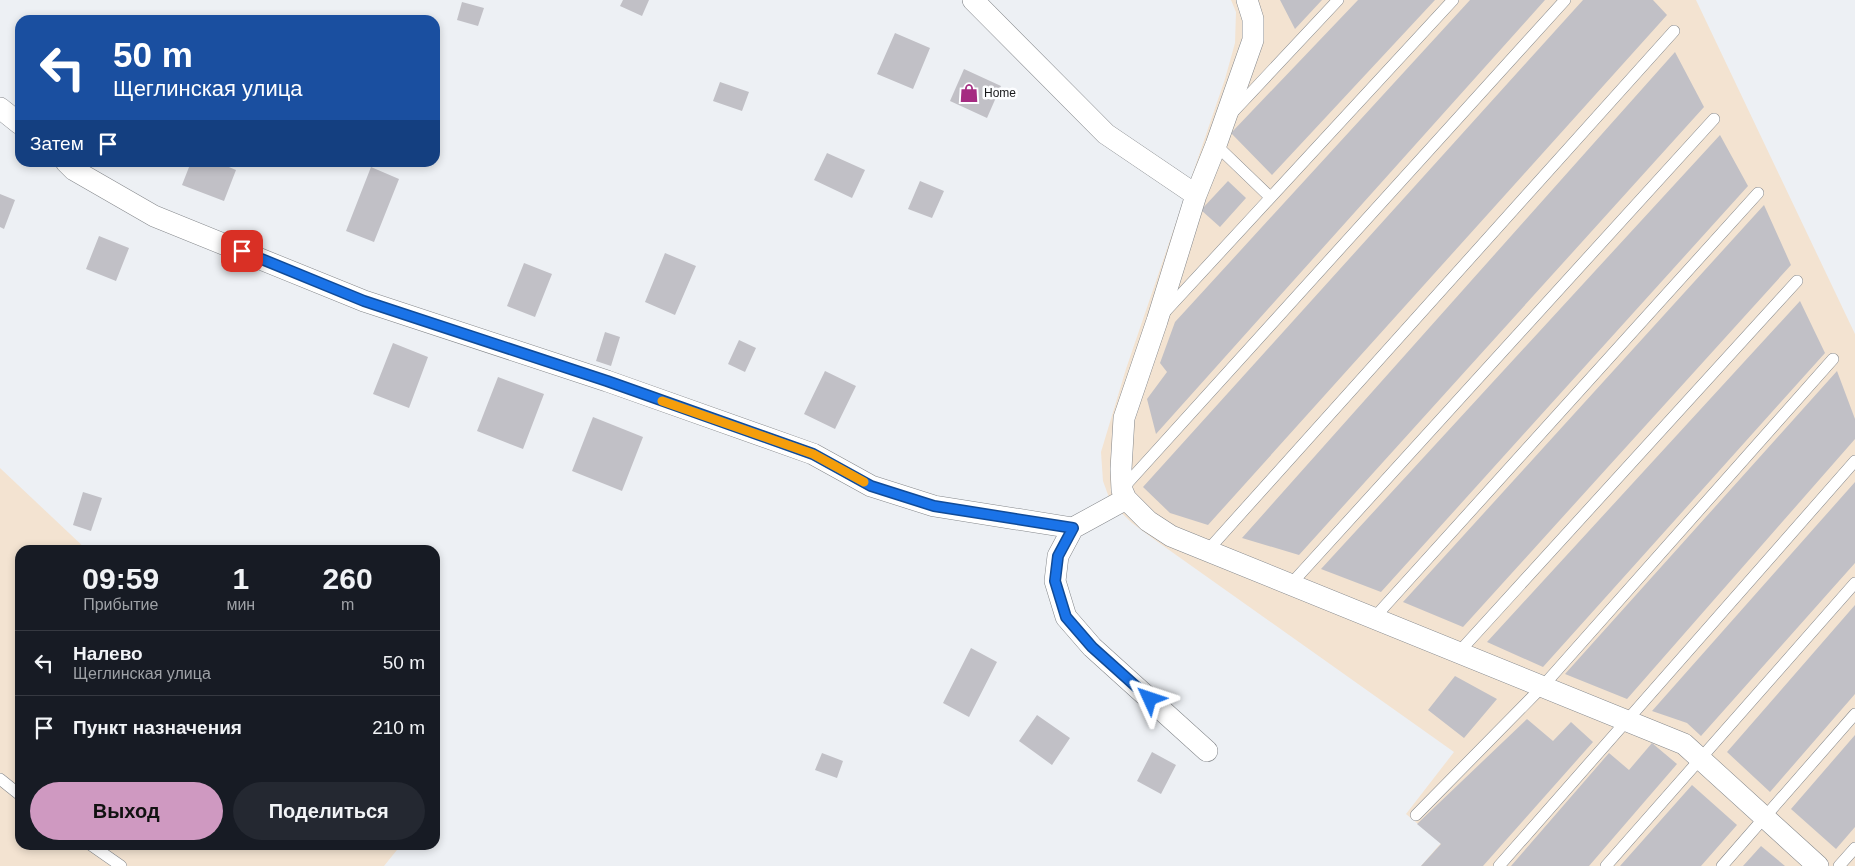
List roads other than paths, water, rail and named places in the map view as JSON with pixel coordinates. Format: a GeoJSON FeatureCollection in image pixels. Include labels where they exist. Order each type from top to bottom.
{"type":"FeatureCollection","features":[{"type":"Feature","properties":{"kind":"street"},"geometry":{"type":"LineString","coordinates":[[973,0],[1106,134],[1196,195]]}},
{"type":"Feature","properties":{"kind":"street"},"geometry":{"type":"LineString","coordinates":[[1247,0],[1253,18],[1253,40],[1216,145],[1196,195],[1157,321],[1124,418],[1121,469],[1124,494],[1148,521],[1171,536],[1684,744],[1818,866]]}},
{"type":"Feature","properties":{"kind":"street"},"geometry":{"type":"LineString","coordinates":[[0,108],[15,120]]}},
{"type":"Feature","properties":{"kind":"street"},"geometry":{"type":"LineString","coordinates":[[71,167],[154,216],[346,293],[607,381],[813,454],[871,486],[934,506],[1073,528]]}},
{"type":"Feature","properties":{"kind":"street"},"geometry":{"type":"LineString","coordinates":[[1124,494],[1073,528],[1058,556],[1055,581],[1066,617],[1092,647],[1208,751]]}},
{"type":"Feature","properties":{"kind":"lane"},"geometry":{"type":"LineString","coordinates":[[1225,120],[1338,0]]}},
{"type":"Feature","properties":{"kind":"lane"},"geometry":{"type":"LineString","coordinates":[[1157,321],[1453,0]]}},
{"type":"Feature","properties":{"kind":"lane"},"geometry":{"type":"LineString","coordinates":[[1124,494],[1565,0]]}},
{"type":"Feature","properties":{"kind":"lane"},"geometry":{"type":"LineString","coordinates":[[1208,550],[1674,31]]}},
{"type":"Feature","properties":{"kind":"lane"},"geometry":{"type":"LineString","coordinates":[[1291,584],[1714,119]]}},
{"type":"Feature","properties":{"kind":"lane"},"geometry":{"type":"LineString","coordinates":[[1216,145],[1270,197]]}},
{"type":"Feature","properties":{"kind":"lane"},"geometry":{"type":"LineString","coordinates":[[1374,618],[1758,194]]}},
{"type":"Feature","properties":{"kind":"lane"},"geometry":{"type":"LineString","coordinates":[[1459,652],[1797,281]]}},
{"type":"Feature","properties":{"kind":"lane"},"geometry":{"type":"LineString","coordinates":[[1416,815],[1543,686],[1833,359]]}},
{"type":"Feature","properties":{"kind":"lane"},"geometry":{"type":"LineString","coordinates":[[1499,866],[1855,461]]}},
{"type":"Feature","properties":{"kind":"lane"},"geometry":{"type":"LineString","coordinates":[[1606,866],[1855,583]]}},
{"type":"Feature","properties":{"kind":"lane"},"geometry":{"type":"LineString","coordinates":[[1722,866],[1855,714]]}},
{"type":"Feature","properties":{"kind":"lane"},"geometry":{"type":"LineString","coordinates":[[0,780],[15,790]]}},
{"type":"Feature","properties":{"kind":"lane"},"geometry":{"type":"LineString","coordinates":[[1839,866],[1855,848]]}},
{"type":"Feature","properties":{"kind":"lane"},"geometry":{"type":"LineString","coordinates":[[98,850],[121,866]]}},
{"type":"Feature","properties":{"kind":"place","name":"Home"},"geometry":{"type":"Point","coordinates":[969,93]}}]}
